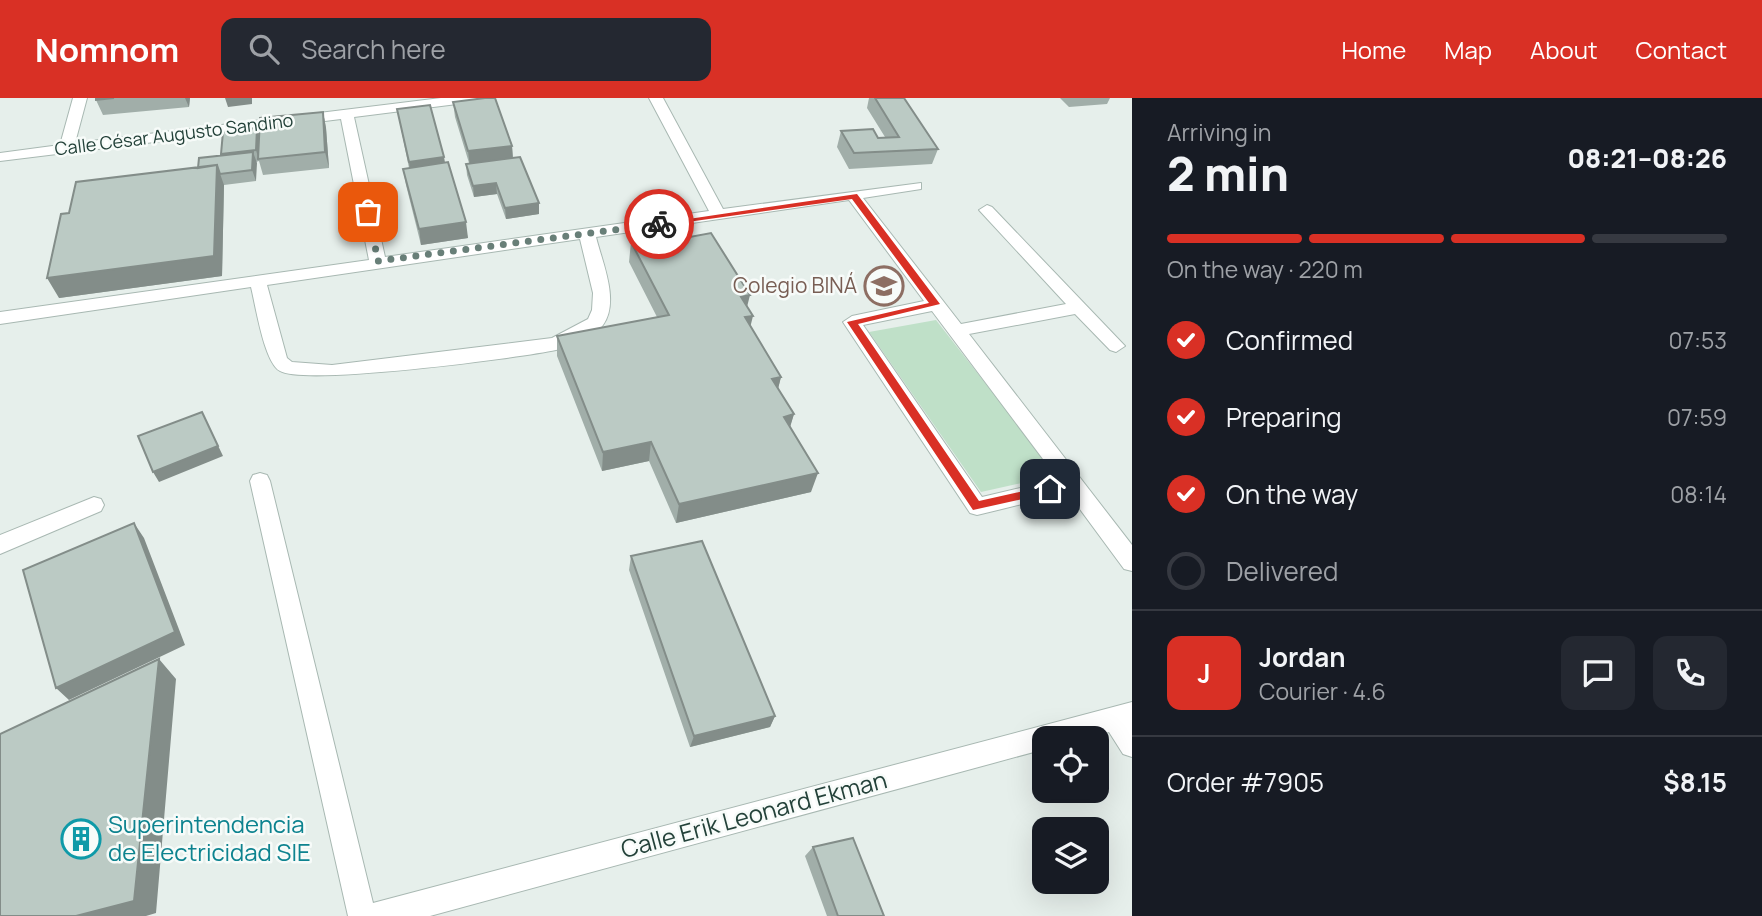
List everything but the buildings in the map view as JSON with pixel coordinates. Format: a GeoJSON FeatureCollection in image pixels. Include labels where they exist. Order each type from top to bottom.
{"type":"FeatureCollection","features":[{"type":"Feature","properties":{"kind":"street"},"geometry":{"type":"LineString","coordinates":[[65,149],[80,98]]}},
{"type":"Feature","properties":{"kind":"street","name":"Calle César Augusto Sandino"},"geometry":{"type":"LineString","coordinates":[[0,157],[473,98]]}},
{"type":"Feature","properties":{"kind":"street"},"geometry":{"type":"LineString","coordinates":[[656,98],[719,216]]}},
{"type":"Feature","properties":{"kind":"street"},"geometry":{"type":"LineString","coordinates":[[347,114],[378,261]]}},
{"type":"Feature","properties":{"kind":"street"},"geometry":{"type":"LineString","coordinates":[[0,318],[378,261],[719,216],[916,186]]}},
{"type":"Feature","properties":{"kind":"street"},"geometry":{"type":"LineString","coordinates":[[854,196],[1075,483],[1132,562]]}},
{"type":"Feature","properties":{"kind":"street"},"geometry":{"type":"LineString","coordinates":[[987,210],[1116,345]]}},
{"type":"Feature","properties":{"kind":"street"},"geometry":{"type":"LineString","coordinates":[[258,281],[279,361],[288,368],[332,371],[556,344],[595,323],[601,310],[601,293],[587,234]]}},
{"type":"Feature","properties":{"kind":"street"},"geometry":{"type":"LineString","coordinates":[[936,304],[852,322],[977,507],[1075,483]]}},
{"type":"Feature","properties":{"kind":"street"},"geometry":{"type":"LineString","coordinates":[[956,331],[1081,307]]}},
{"type":"Feature","properties":{"kind":"street"},"geometry":{"type":"LineString","coordinates":[[260,481],[362,916]]}},
{"type":"Feature","properties":{"kind":"street"},"geometry":{"type":"LineString","coordinates":[[0,545],[94,505]]}},
{"type":"Feature","properties":{"kind":"street"},"geometry":{"type":"LineString","coordinates":[[1123,716],[1132,745]]}},
{"type":"Feature","properties":{"kind":"street","name":"Calle Erik Leonard Ekman"},"geometry":{"type":"LineString","coordinates":[[377,916],[1123,716]]}},
{"type":"Feature","properties":{"kind":"green space"},"geometry":{"type":"Polygon","coordinates":[[[936,320],[1057,475],[981,492],[869,332],[936,320]]]}},
{"type":"Feature","properties":{"kind":"way so far"},"geometry":{"type":"LineString","coordinates":[[368,212],[378,261],[659,224]]}},
{"type":"Feature","properties":{"kind":"place","name":"Colegio BINÁ"},"geometry":{"type":"Point","coordinates":[884,286]}},
{"type":"Feature","properties":{"kind":"place","name":"Superintendencia de Electricidad SIE"},"geometry":{"type":"Point","coordinates":[81,839]}},
{"type":"Feature","properties":{"kind":"route"},"geometry":{"type":"LineString","coordinates":[[659,224],[854,196],[936,304],[852,322],[977,507],[1050,489]]}}]}
